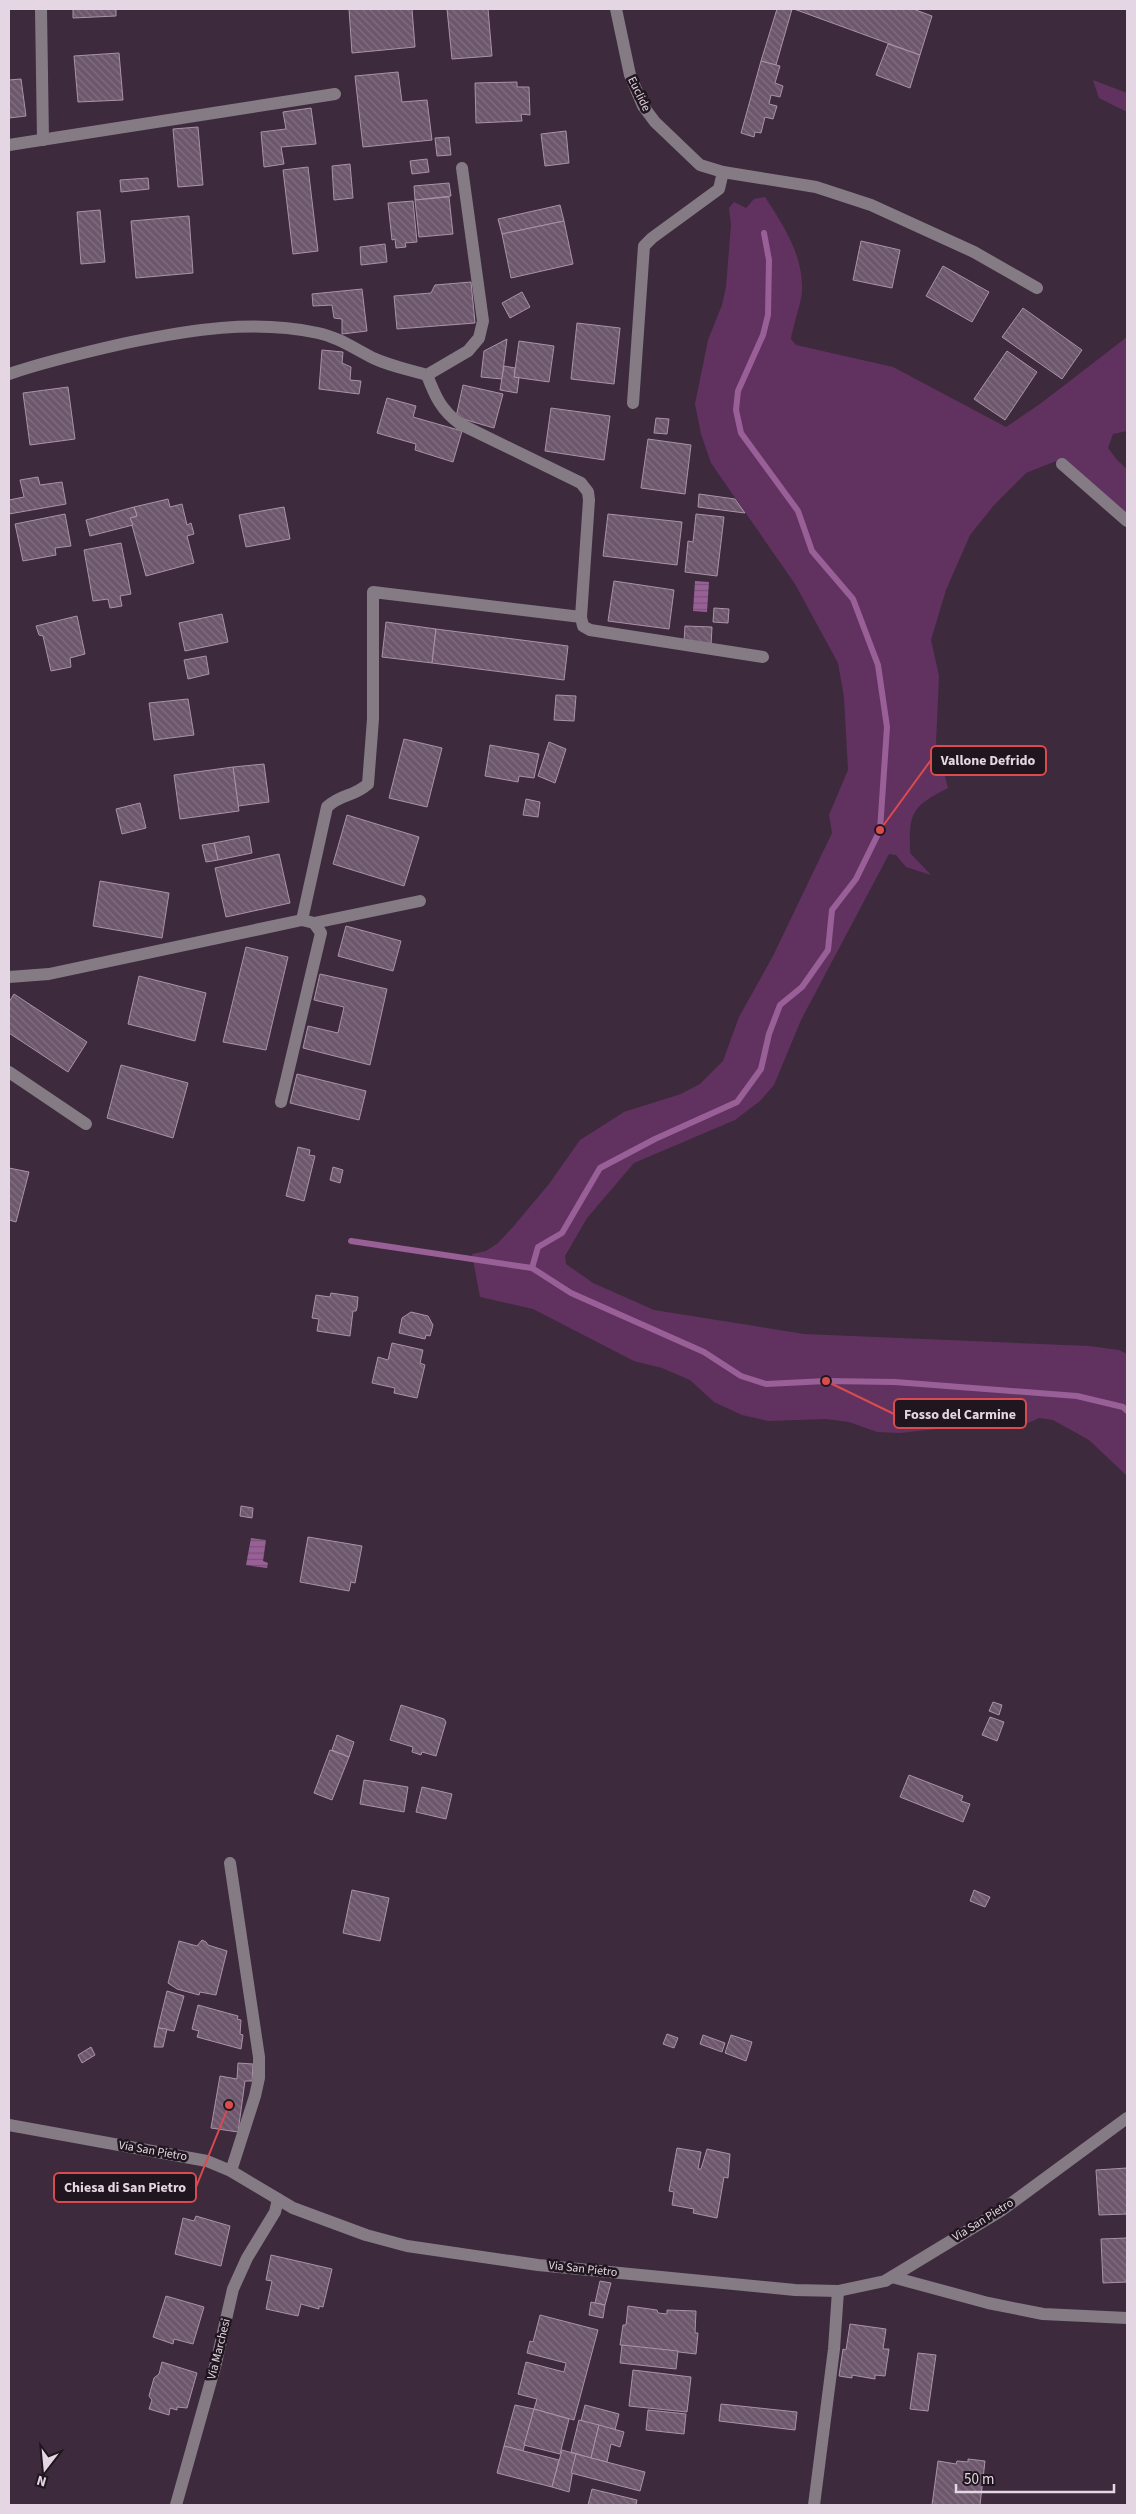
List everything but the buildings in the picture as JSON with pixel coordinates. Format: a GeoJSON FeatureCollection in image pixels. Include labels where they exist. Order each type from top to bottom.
{"type":"FeatureCollection","features":[{"type":"Feature","properties":{"kind":"street"},"geometry":{"type":"LineString","coordinates":[[41,9],[43,140]]}},
{"type":"Feature","properties":{"kind":"street","name":"Euclide"},"geometry":{"type":"LineString","coordinates":[[616,9],[630,75],[643,106],[655,122],[700,165],[723,172],[816,187],[871,205],[974,252],[1037,288]]}},
{"type":"Feature","properties":{"kind":"street"},"geometry":{"type":"LineString","coordinates":[[9,145],[335,94]]}},
{"type":"Feature","properties":{"kind":"street"},"geometry":{"type":"LineString","coordinates":[[9,374],[52,359],[220,326],[272,327],[319,333],[343,342],[375,358],[427,375],[468,351],[479,338],[483,321],[462,168]]}},
{"type":"Feature","properties":{"kind":"street"},"geometry":{"type":"LineString","coordinates":[[633,403],[644,246],[719,189],[723,172]]}},
{"type":"Feature","properties":{"kind":"street"},"geometry":{"type":"LineString","coordinates":[[427,375],[438,404],[460,424],[581,483],[588,492],[581,618],[583,626],[590,630],[763,657]]}},
{"type":"Feature","properties":{"kind":"street"},"geometry":{"type":"LineString","coordinates":[[1062,464],[1127,521]]}},
{"type":"Feature","properties":{"kind":"street"},"geometry":{"type":"LineString","coordinates":[[308,922],[328,807],[337,798],[357,794],[368,784],[373,719],[373,592],[581,618]]}},
{"type":"Feature","properties":{"kind":"street"},"geometry":{"type":"LineString","coordinates":[[9,977],[49,974],[420,901]]}},
{"type":"Feature","properties":{"kind":"street"},"geometry":{"type":"LineString","coordinates":[[281,1102],[321,933],[308,922]]}},
{"type":"Feature","properties":{"kind":"street"},"geometry":{"type":"LineString","coordinates":[[9,1072],[86,1124]]}},
{"type":"Feature","properties":{"kind":"street"},"geometry":{"type":"LineString","coordinates":[[230,1862],[258,2057],[259,2078],[231,2171]]}},
{"type":"Feature","properties":{"kind":"street","name":"Via San Pietro"},"geometry":{"type":"LineString","coordinates":[[9,2125],[207,2161],[231,2171],[293,2208],[407,2246],[538,2265],[795,2290],[838,2291],[885,2281],[892,2277],[1002,2210],[1127,2118]]}},
{"type":"Feature","properties":{"kind":"street","name":"Via Marchesi"},"geometry":{"type":"LineString","coordinates":[[176,2505],[216,2363],[233,2289],[247,2258],[275,2212],[278,2199]]}},
{"type":"Feature","properties":{"kind":"street"},"geometry":{"type":"LineString","coordinates":[[892,2277],[988,2303],[1044,2314],[1127,2318]]}},
{"type":"Feature","properties":{"kind":"street"},"geometry":{"type":"LineString","coordinates":[[814,2505],[834,2349],[838,2291]]}},
{"type":"Feature","properties":{"kind":"shaded area"},"geometry":{"type":"Polygon","coordinates":[[[1093,80],[1127,93],[1127,112],[1099,98],[1093,80]]]}},
{"type":"Feature","properties":{"kind":"shaded area"},"geometry":{"type":"Polygon","coordinates":[[[765,197],[791,240],[799,264],[802,295],[791,339],[796,345],[893,367],[1006,427],[1040,404],[1127,337],[1127,431],[1113,434],[1108,448],[1127,469],[1127,516],[1073,466],[1056,461],[1026,473],[994,505],[970,535],[946,590],[931,640],[939,676],[936,743],[948,788],[926,800],[915,812],[910,828],[910,853],[931,875],[906,867],[896,855],[889,854],[801,1020],[774,1085],[760,1101],[735,1120],[634,1163],[587,1218],[565,1256],[566,1264],[593,1283],[654,1310],[804,1334],[1089,1346],[1119,1350],[1127,1354],[1127,1476],[1089,1440],[1053,1420],[1039,1418],[1019,1427],[963,1426],[900,1433],[877,1432],[849,1422],[826,1419],[768,1421],[742,1415],[714,1402],[690,1380],[662,1368],[634,1361],[533,1309],[480,1297],[472,1254],[486,1251],[498,1243],[549,1184],[580,1140],[624,1112],[681,1094],[700,1084],[723,1061],[739,1017],[773,956],[832,833],[829,815],[848,770],[844,697],[838,663],[795,584],[711,463],[701,434],[695,404],[708,340],[722,305],[726,287],[731,225],[729,208],[734,202],[746,208],[754,199],[765,197]]]}},
{"type":"Feature","properties":{"kind":"shaded area"},"geometry":{"type":"Polygon","coordinates":[[[695,581],[709,582],[707,612],[693,611],[695,581]]]}},
{"type":"Feature","properties":{"kind":"shaded area"},"geometry":{"type":"Polygon","coordinates":[[[251,1538],[266,1540],[263,1561],[268,1563],[267,1568],[246,1565],[251,1538]]]}},
{"type":"Feature","properties":{"kind":"waterway"},"geometry":{"type":"LineString","coordinates":[[532,1268],[538,1247],[562,1233],[600,1168],[655,1139],[737,1102],[761,1069],[769,1034],[780,1005],[802,987],[828,950],[832,910],[856,879],[880,830],[887,727],[878,665],[853,599],[812,551],[798,511],[741,433],[736,410],[738,391],[763,335],[768,315],[769,260],[764,233]]}},
{"type":"Feature","properties":{"kind":"waterway"},"geometry":{"type":"LineString","coordinates":[[351,1241],[532,1268],[571,1293],[704,1352],[741,1376],[766,1384],[826,1381],[895,1382],[1077,1396],[1123,1407],[1127,1411]]}},
{"type":"Feature","properties":{"kind":"place","name":"Vallone Defrido"},"geometry":{"type":"Point","coordinates":[880,830]}},
{"type":"Feature","properties":{"kind":"place","name":"Fosso del Carmine"},"geometry":{"type":"Point","coordinates":[826,1381]}},
{"type":"Feature","properties":{"kind":"place","name":"Chiesa di San Pietro"},"geometry":{"type":"Point","coordinates":[229,2105]}}]}
